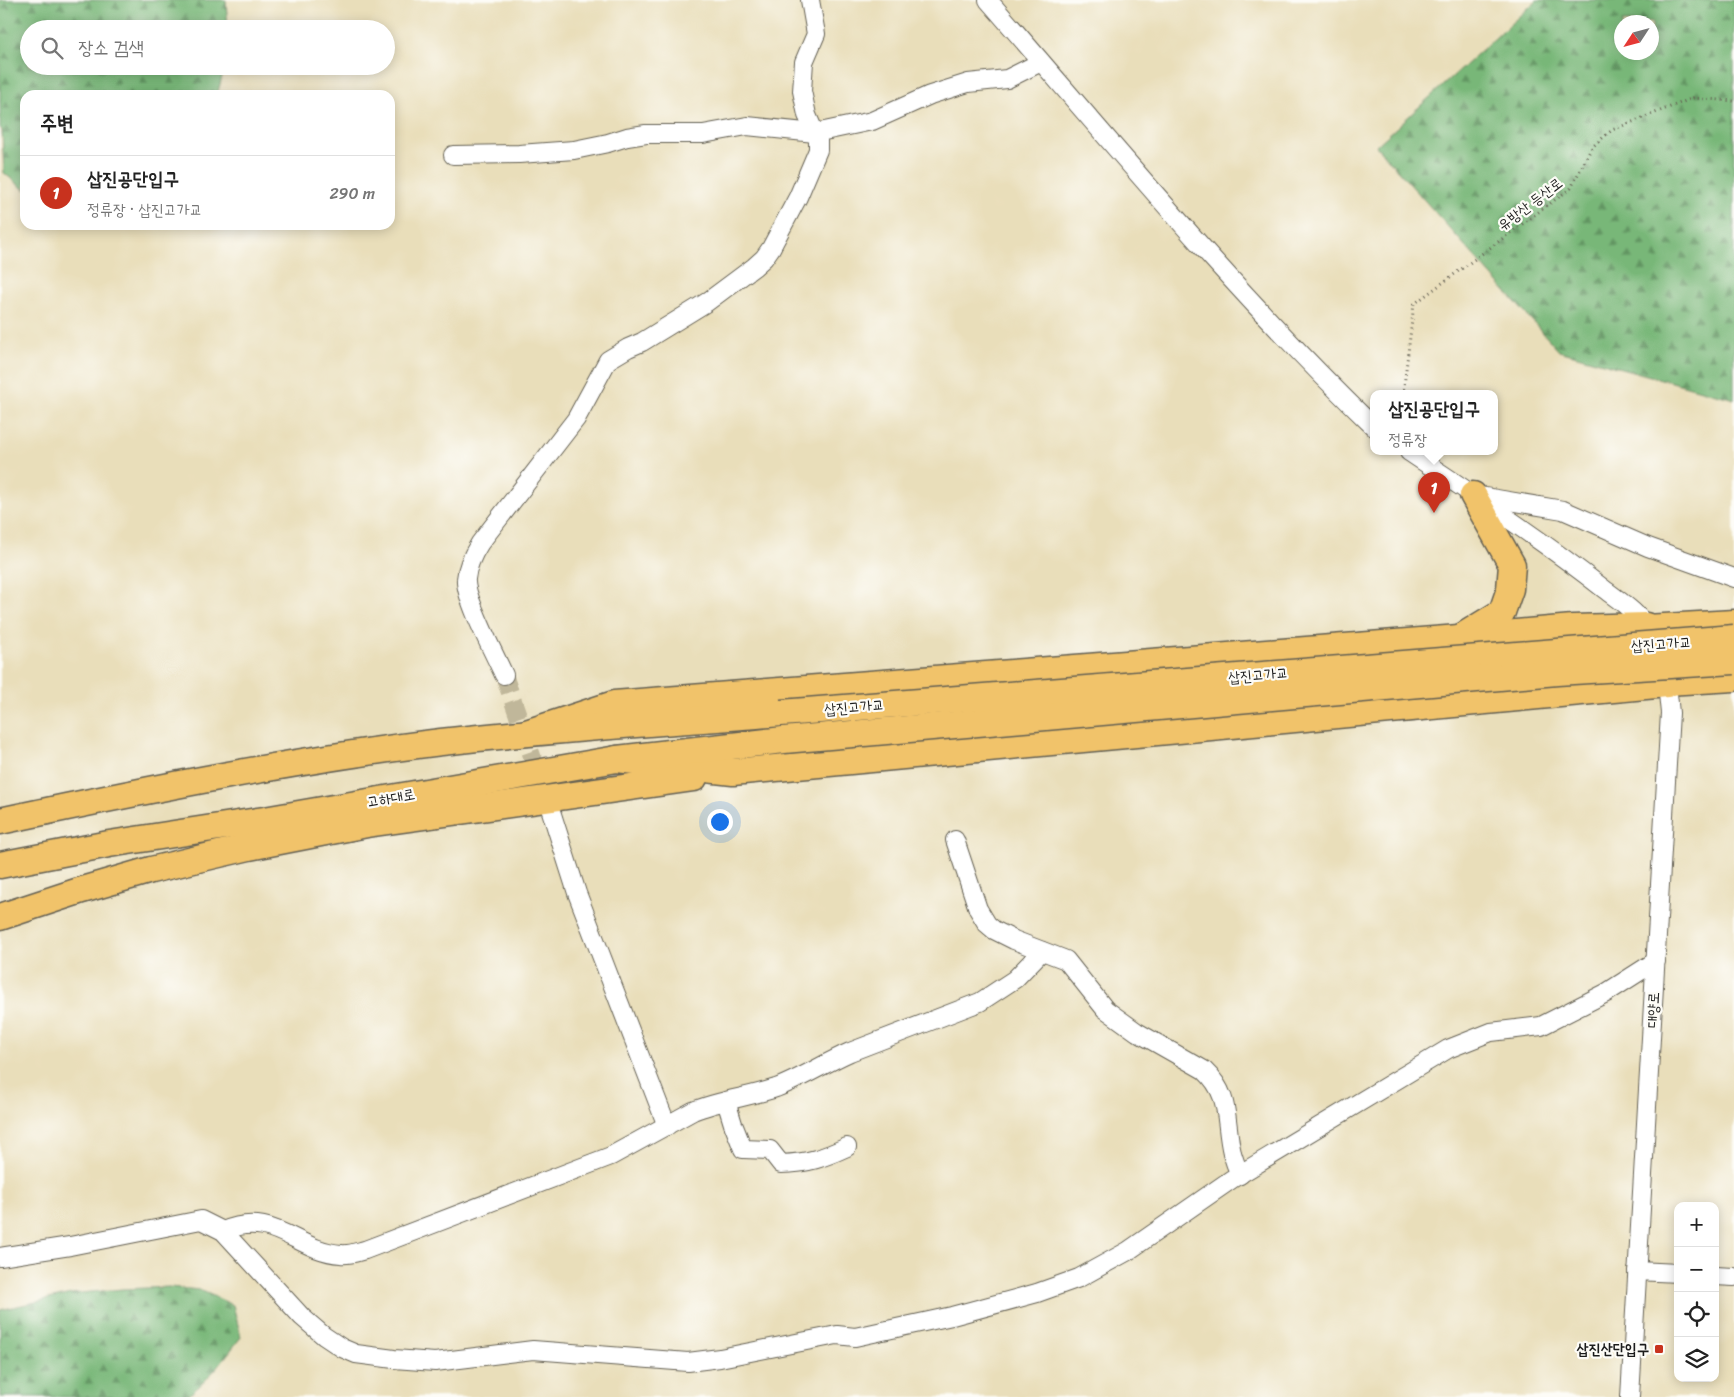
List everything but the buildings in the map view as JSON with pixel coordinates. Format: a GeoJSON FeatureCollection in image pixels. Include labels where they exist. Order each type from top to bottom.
{"type":"FeatureCollection","features":[{"type":"Feature","properties":{"kind":"highway"},"geometry":{"type":"LineString","coordinates":[[1459,638],[1502,612],[1510,589],[1512,573],[1512,565],[1473,496]]}},
{"type":"Feature","properties":{"kind":"highway"},"geometry":{"type":"LineString","coordinates":[[0,821],[214,778],[328,758],[526,734],[614,704],[1573,628],[1646,626]]}},
{"type":"Feature","properties":{"kind":"highway","name":"삽진고가교"},"geometry":{"type":"LineString","coordinates":[[526,734],[1734,638]]}},
{"type":"Feature","properties":{"kind":"highway","name":"삽진고가교"},"geometry":{"type":"LineString","coordinates":[[784,740],[1557,672],[1734,661]]}},
{"type":"Feature","properties":{"kind":"highway"},"geometry":{"type":"LineString","coordinates":[[0,917],[151,870],[249,847],[358,826],[734,772],[1667,684]]}},
{"type":"Feature","properties":{"kind":"highway","name":"고하대로"},"geometry":{"type":"LineString","coordinates":[[0,865],[109,844],[274,819],[617,760],[784,740]]}},
{"type":"Feature","properties":{"kind":"highway"},"geometry":{"type":"LineString","coordinates":[[617,760],[734,772]]}},
{"type":"Feature","properties":{"kind":"main road"},"geometry":{"type":"LineString","coordinates":[[1646,626],[1734,620]]}},
{"type":"Feature","properties":{"kind":"main road"},"geometry":{"type":"LineString","coordinates":[[1667,684],[1734,680]]}},
{"type":"Feature","properties":{"kind":"street"},"geometry":{"type":"LineString","coordinates":[[504,675],[468,596],[466,581],[472,558],[480,543],[576,419],[608,360],[642,342],[707,302],[764,258],[798,197],[818,150],[818,140],[807,115],[802,91],[804,62],[816,34],[810,0]]}},
{"type":"Feature","properties":{"kind":"street"},"geometry":{"type":"LineString","coordinates":[[988,0],[1241,291],[1313,367],[1370,423]]}},
{"type":"Feature","properties":{"kind":"street"},"geometry":{"type":"LineString","coordinates":[[453,155],[519,154],[574,150],[646,134],[703,134],[747,126],[815,134],[872,121],[930,96],[968,83],[1007,79],[1041,62]]}},
{"type":"Feature","properties":{"kind":"street"},"geometry":{"type":"LineString","coordinates":[[1413,455],[1578,568],[1628,608],[1646,626]]}},
{"type":"Feature","properties":{"kind":"street"},"geometry":{"type":"LineString","coordinates":[[1473,496],[1563,510],[1648,547],[1734,578]]}},
{"type":"Feature","properties":{"kind":"street","name":"대양로"},"geometry":{"type":"LineString","coordinates":[[1630,1397],[1670,712],[1667,684],[1646,626]]}},
{"type":"Feature","properties":{"kind":"street"},"geometry":{"type":"LineString","coordinates":[[550,808],[577,893],[667,1126]]}},
{"type":"Feature","properties":{"kind":"street"},"geometry":{"type":"LineString","coordinates":[[955,840],[978,909],[987,924],[994,930],[1014,940],[1066,960],[1105,1009],[1137,1032],[1204,1070],[1217,1084],[1225,1106],[1232,1153],[1240,1175]]}},
{"type":"Feature","properties":{"kind":"street"},"geometry":{"type":"LineString","coordinates":[[223,1231],[236,1225],[255,1225],[276,1228],[316,1247],[332,1252],[343,1254],[365,1250],[611,1156],[693,1111],[776,1088],[821,1068],[832,1060],[850,1052],[980,1002],[1016,979],[1042,951]]}},
{"type":"Feature","properties":{"kind":"street"},"geometry":{"type":"LineString","coordinates":[[0,1258],[201,1220],[223,1231],[302,1317],[324,1336],[342,1348],[356,1354],[435,1362],[533,1350],[688,1362],[720,1358],[837,1335],[855,1337],[952,1316],[1045,1290],[1079,1278],[1128,1251],[1240,1175],[1448,1049],[1490,1032],[1542,1026],[1606,993],[1656,961]]}},
{"type":"Feature","properties":{"kind":"street"},"geometry":{"type":"LineString","coordinates":[[726,1101],[743,1149],[770,1150],[781,1164],[802,1164],[825,1157],[847,1147]]}},
{"type":"Feature","properties":{"kind":"street"},"geometry":{"type":"LineString","coordinates":[[1637,1271],[1674,1274]]}},
{"type":"Feature","properties":{"kind":"street"},"geometry":{"type":"LineString","coordinates":[[1719,1276],[1734,1277]]}},
{"type":"Feature","properties":{"kind":"path","name":"유방산 등산로"},"geometry":{"type":"LineString","coordinates":[[1403,390],[1414,304],[1571,188],[1592,147],[1612,130],[1693,98],[1734,101]]}},
{"type":"Feature","properties":{"kind":"green space"},"geometry":{"type":"Polygon","coordinates":[[[0,0],[226,0],[227,20],[20,20],[20,75],[223,75],[218,90],[20,90],[20,186],[4,173],[2,130],[0,128],[0,0]]]}},
{"type":"Feature","properties":{"kind":"green space"},"geometry":{"type":"Polygon","coordinates":[[[1537,0],[1734,0],[1734,399],[1559,351],[1376,146],[1537,0]]]}},
{"type":"Feature","properties":{"kind":"green space"},"geometry":{"type":"Polygon","coordinates":[[[169,1287],[200,1290],[233,1305],[241,1337],[209,1377],[186,1397],[0,1397],[0,1310],[71,1294],[169,1287]]]}},
{"type":"Feature","properties":{"kind":"tunnel"},"geometry":{"type":"LineString","coordinates":[[504,675],[550,808]]}},
{"type":"Feature","properties":{"kind":"place","name":"삽진공단입구"},"geometry":{"type":"Point","coordinates":[1434,513]}},
{"type":"Feature","properties":{"kind":"place","name":"삽진산단입구"},"geometry":{"type":"Point","coordinates":[1659,1349]}}]}
